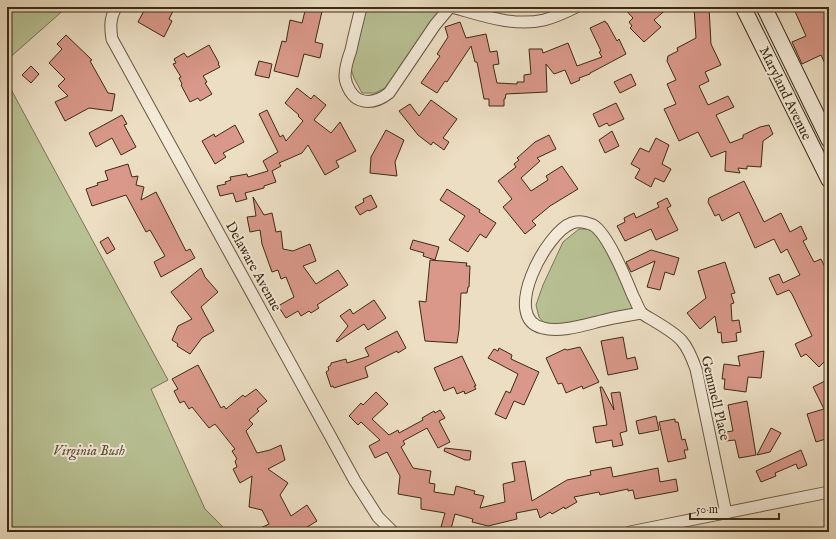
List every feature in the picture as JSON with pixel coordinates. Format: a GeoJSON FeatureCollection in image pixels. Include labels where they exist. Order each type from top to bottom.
{"type":"FeatureCollection","features":[{"type":"Feature","properties":{"kind":"street","name":"Delaware Avenue"},"geometry":{"type":"LineString","coordinates":[[116,7],[112,15],[110,27],[112,39],[355,481],[378,517],[393,532]]}},
{"type":"Feature","properties":{"kind":"street"},"geometry":{"type":"LineString","coordinates":[[361,7],[345,78],[355,98],[372,102],[381,99],[389,93],[435,24],[451,7],[498,20],[518,22],[543,20],[576,7]]}},
{"type":"Feature","properties":{"kind":"street","name":"Maryland Avenue"},"geometry":{"type":"LineString","coordinates":[[743,7],[829,180]]}},
{"type":"Feature","properties":{"kind":"street","name":"Maryland Avenue"},"geometry":{"type":"LineString","coordinates":[[764,7],[829,140]]}},
{"type":"Feature","properties":{"kind":"street"},"geometry":{"type":"LineString","coordinates":[[581,221],[595,226],[605,238],[615,256],[641,313],[556,330],[544,329],[535,326],[526,315],[526,295],[531,276],[542,254],[556,234],[573,222],[581,221]]}},
{"type":"Feature","properties":{"kind":"street","name":"Gemmell Place"},"geometry":{"type":"LineString","coordinates":[[641,313],[680,338],[690,351],[696,369],[726,513]]}},
{"type":"Feature","properties":{"kind":"street"},"geometry":{"type":"LineString","coordinates":[[630,532],[656,530],[726,513],[829,492]]}},
{"type":"Feature","properties":{"kind":"green space"},"geometry":{"type":"Polygon","coordinates":[[[7,7],[67,7],[7,60],[7,7]]]}},
{"type":"Feature","properties":{"kind":"green space"},"geometry":{"type":"Polygon","coordinates":[[[367,7],[444,7],[389,86],[375,93],[362,93],[351,69],[367,7]]]}},
{"type":"Feature","properties":{"kind":"green space","name":"Virginia Bush"},"geometry":{"type":"Polygon","coordinates":[[[7,82],[168,380],[151,389],[205,509],[228,532],[7,532],[7,82]]]}},
{"type":"Feature","properties":{"kind":"green space"},"geometry":{"type":"Polygon","coordinates":[[[579,229],[597,229],[637,309],[562,327],[545,324],[539,317],[536,305],[543,285],[563,242],[579,229]]]}},
{"type":"Feature","properties":{"kind":"building"},"geometry":{"type":"Polygon","coordinates":[[[146,7],[154,10],[155,7],[175,7],[169,19],[172,21],[164,37],[138,22],[146,7]]]}},
{"type":"Feature","properties":{"kind":"building"},"geometry":{"type":"Polygon","coordinates":[[[306,7],[323,7],[315,42],[323,44],[320,58],[304,54],[298,77],[274,71],[282,41],[286,42],[290,20],[302,23],[306,7]]]}},
{"type":"Feature","properties":{"kind":"building"},"geometry":{"type":"Polygon","coordinates":[[[623,7],[669,7],[654,20],[661,27],[644,42],[630,28],[632,26],[629,22],[633,18],[623,7]]]}},
{"type":"Feature","properties":{"kind":"building"},"geometry":{"type":"Polygon","coordinates":[[[694,7],[709,7],[711,44],[721,65],[705,72],[709,81],[699,86],[708,105],[728,96],[734,107],[716,115],[730,143],[743,138],[743,135],[760,127],[769,125],[773,134],[763,141],[761,167],[747,166],[747,169],[738,168],[740,173],[725,171],[726,151],[711,157],[698,132],[679,141],[664,109],[676,104],[667,84],[676,80],[667,61],[668,56],[678,51],[677,48],[696,38],[694,7]]]}},
{"type":"Feature","properties":{"kind":"building"},"geometry":{"type":"Polygon","coordinates":[[[793,7],[829,7],[829,72],[821,55],[802,64],[792,42],[806,36],[793,7]]]}},
{"type":"Feature","properties":{"kind":"building"},"geometry":{"type":"Polygon","coordinates":[[[605,21],[617,41],[619,39],[626,54],[590,74],[579,78],[580,80],[571,84],[565,70],[554,74],[546,64],[547,92],[506,94],[504,106],[489,106],[489,99],[484,99],[477,62],[475,62],[471,46],[447,82],[445,81],[437,93],[421,83],[440,56],[437,54],[448,37],[445,27],[460,22],[466,38],[486,34],[490,52],[497,51],[499,64],[493,65],[497,83],[517,84],[517,82],[524,82],[524,75],[531,74],[529,49],[542,49],[543,53],[568,43],[577,66],[602,57],[599,52],[601,51],[590,28],[605,21]]]}},
{"type":"Feature","properties":{"kind":"building"},"geometry":{"type":"Polygon","coordinates":[[[66,35],[92,60],[90,61],[108,93],[115,94],[112,111],[89,108],[65,121],[55,102],[68,96],[58,86],[65,79],[49,63],[62,49],[57,44],[66,35]]]}},
{"type":"Feature","properties":{"kind":"building"},"geometry":{"type":"Polygon","coordinates":[[[209,45],[220,67],[203,76],[207,82],[205,83],[212,94],[200,101],[198,98],[190,102],[181,85],[182,84],[179,78],[181,77],[173,64],[176,63],[174,59],[184,53],[188,57],[209,45]]]}},
{"type":"Feature","properties":{"kind":"building"},"geometry":{"type":"Polygon","coordinates":[[[259,61],[272,64],[269,78],[255,75],[259,61]]]}},
{"type":"Feature","properties":{"kind":"building"},"geometry":{"type":"Polygon","coordinates":[[[31,66],[39,74],[31,83],[22,75],[31,66]]]}},
{"type":"Feature","properties":{"kind":"building"},"geometry":{"type":"Polygon","coordinates":[[[631,74],[636,85],[620,93],[614,82],[631,74]]]}},
{"type":"Feature","properties":{"kind":"building"},"geometry":{"type":"Polygon","coordinates":[[[297,88],[311,99],[314,95],[326,105],[314,120],[331,133],[340,122],[356,151],[336,161],[339,167],[325,175],[308,145],[302,153],[279,163],[281,166],[272,171],[276,182],[264,186],[264,188],[245,193],[247,199],[236,202],[233,193],[220,196],[217,186],[226,184],[225,182],[231,180],[230,177],[247,174],[248,177],[268,171],[263,161],[278,152],[259,114],[267,110],[280,137],[283,135],[286,141],[303,121],[298,116],[299,115],[285,103],[297,88]]]}},
{"type":"Feature","properties":{"kind":"building"},"geometry":{"type":"Polygon","coordinates":[[[431,100],[457,119],[443,138],[449,142],[444,150],[433,142],[431,145],[418,135],[399,111],[410,104],[419,116],[431,100]]]}},
{"type":"Feature","properties":{"kind":"building"},"geometry":{"type":"Polygon","coordinates":[[[616,103],[624,119],[609,126],[607,123],[599,127],[593,114],[616,103]]]}},
{"type":"Feature","properties":{"kind":"building"},"geometry":{"type":"Polygon","coordinates":[[[122,115],[127,124],[124,125],[136,147],[121,155],[112,138],[96,147],[89,133],[122,115]]]}},
{"type":"Feature","properties":{"kind":"building"},"geometry":{"type":"Polygon","coordinates":[[[235,125],[244,142],[223,153],[226,157],[215,164],[202,141],[214,134],[215,137],[235,125]]]}},
{"type":"Feature","properties":{"kind":"building"},"geometry":{"type":"Polygon","coordinates":[[[386,130],[404,140],[395,162],[397,176],[370,173],[371,157],[386,130]]]}},
{"type":"Feature","properties":{"kind":"building"},"geometry":{"type":"Polygon","coordinates":[[[612,131],[619,146],[605,153],[599,140],[612,131]]]}},
{"type":"Feature","properties":{"kind":"building"},"geometry":{"type":"Polygon","coordinates":[[[549,135],[556,149],[537,158],[540,161],[521,178],[531,191],[548,180],[546,176],[562,166],[578,189],[550,206],[532,221],[536,225],[525,234],[503,207],[512,199],[498,181],[516,167],[514,164],[519,160],[517,158],[535,142],[549,135]]]}},
{"type":"Feature","properties":{"kind":"building"},"geometry":{"type":"Polygon","coordinates":[[[656,138],[669,145],[662,164],[671,169],[664,182],[655,178],[651,187],[635,178],[640,169],[631,164],[640,148],[649,152],[656,138]]]}},
{"type":"Feature","properties":{"kind":"building"},"geometry":{"type":"Polygon","coordinates":[[[128,164],[132,177],[138,176],[136,185],[144,187],[141,200],[156,192],[186,251],[190,249],[195,258],[161,277],[154,262],[165,256],[150,230],[146,232],[126,195],[92,206],[86,189],[98,185],[97,183],[108,180],[105,171],[128,164]]]}},
{"type":"Feature","properties":{"kind":"building"},"geometry":{"type":"Polygon","coordinates":[[[744,181],[764,222],[781,213],[790,232],[801,226],[807,239],[803,241],[814,262],[821,259],[829,275],[829,357],[819,367],[806,354],[801,357],[795,344],[812,336],[792,294],[789,290],[777,295],[769,278],[779,274],[783,283],[800,275],[787,249],[781,253],[774,239],[755,248],[739,212],[722,221],[719,214],[715,216],[708,202],[709,198],[744,181]]]}},
{"type":"Feature","properties":{"kind":"building"},"geometry":{"type":"Polygon","coordinates":[[[447,189],[480,210],[479,212],[496,223],[486,238],[480,234],[468,252],[449,240],[465,216],[440,200],[447,189]]]}},
{"type":"Feature","properties":{"kind":"building"},"geometry":{"type":"Polygon","coordinates":[[[371,195],[377,207],[360,215],[355,207],[364,202],[363,199],[371,195]]]}},
{"type":"Feature","properties":{"kind":"building"},"geometry":{"type":"Polygon","coordinates":[[[253,197],[264,215],[272,213],[276,232],[281,231],[283,249],[293,251],[310,244],[316,261],[303,266],[316,284],[338,270],[348,285],[317,305],[319,308],[311,313],[309,311],[301,316],[298,311],[286,318],[278,306],[294,297],[286,277],[281,279],[278,270],[272,272],[262,244],[260,230],[250,232],[247,217],[256,216],[253,197]]]}},
{"type":"Feature","properties":{"kind":"building"},"geometry":{"type":"Polygon","coordinates":[[[667,198],[671,206],[667,208],[678,230],[656,240],[651,229],[625,241],[617,226],[625,222],[624,218],[634,213],[636,218],[659,207],[657,203],[667,198]]]}},
{"type":"Feature","properties":{"kind":"building"},"geometry":{"type":"Polygon","coordinates":[[[108,237],[115,249],[107,254],[100,242],[108,237]]]}},
{"type":"Feature","properties":{"kind":"building"},"geometry":{"type":"Polygon","coordinates":[[[413,240],[439,247],[435,260],[423,256],[424,253],[410,249],[413,240]]]}},
{"type":"Feature","properties":{"kind":"building"},"geometry":{"type":"Polygon","coordinates":[[[651,250],[679,258],[674,275],[665,272],[660,290],[647,287],[655,261],[631,272],[626,262],[651,250]]]}},
{"type":"Feature","properties":{"kind":"building"},"geometry":{"type":"Polygon","coordinates":[[[430,260],[467,263],[466,266],[470,266],[469,287],[467,293],[461,293],[457,343],[425,341],[419,301],[426,302],[430,260]]]}},
{"type":"Feature","properties":{"kind":"building"},"geometry":{"type":"Polygon","coordinates":[[[725,262],[735,293],[731,294],[734,303],[731,304],[732,321],[739,320],[741,332],[736,333],[737,341],[722,343],[721,332],[718,333],[715,316],[700,329],[687,313],[706,298],[698,271],[725,262]]]}},
{"type":"Feature","properties":{"kind":"building"},"geometry":{"type":"Polygon","coordinates":[[[201,268],[205,277],[218,292],[201,307],[214,331],[202,338],[190,354],[177,346],[178,344],[172,340],[178,326],[192,319],[171,292],[201,268]]]}},
{"type":"Feature","properties":{"kind":"building"},"geometry":{"type":"Polygon","coordinates":[[[374,300],[386,318],[368,330],[364,324],[337,342],[336,341],[348,326],[340,316],[350,309],[353,314],[374,300]]]}},
{"type":"Feature","properties":{"kind":"building"},"geometry":{"type":"Polygon","coordinates":[[[397,331],[406,348],[365,367],[368,377],[334,388],[333,386],[331,387],[326,372],[329,370],[328,367],[331,363],[346,359],[347,363],[369,356],[365,348],[397,331]]]}},
{"type":"Feature","properties":{"kind":"building"},"geometry":{"type":"Polygon","coordinates":[[[623,337],[627,359],[635,357],[638,369],[608,375],[601,341],[623,337]]]}},
{"type":"Feature","properties":{"kind":"building"},"geometry":{"type":"Polygon","coordinates":[[[580,347],[599,382],[583,389],[582,386],[566,393],[562,383],[558,384],[546,358],[565,349],[567,350],[580,347]]]}},
{"type":"Feature","properties":{"kind":"building"},"geometry":{"type":"Polygon","coordinates":[[[499,348],[512,355],[511,359],[539,372],[524,405],[514,401],[506,419],[495,414],[506,391],[510,393],[518,374],[488,358],[494,349],[498,351],[499,348]]]}},
{"type":"Feature","properties":{"kind":"building"},"geometry":{"type":"Polygon","coordinates":[[[764,351],[761,378],[748,377],[746,392],[724,389],[725,379],[722,379],[724,364],[740,366],[738,356],[764,351]]]}},
{"type":"Feature","properties":{"kind":"building"},"geometry":{"type":"Polygon","coordinates":[[[462,356],[476,389],[465,394],[464,391],[457,394],[454,387],[444,391],[434,368],[462,356]]]}},
{"type":"Feature","properties":{"kind":"building"},"geometry":{"type":"Polygon","coordinates":[[[198,365],[221,408],[224,406],[226,409],[243,395],[245,397],[256,389],[267,401],[257,409],[259,411],[249,420],[253,424],[246,431],[257,453],[270,450],[281,445],[285,460],[268,469],[288,483],[280,495],[291,516],[307,505],[317,521],[299,532],[252,532],[269,524],[262,510],[249,507],[252,476],[240,483],[233,469],[237,467],[235,461],[237,459],[232,451],[235,449],[215,424],[209,428],[192,407],[189,409],[184,401],[180,403],[174,391],[178,389],[172,379],[198,365]]]}},
{"type":"Feature","properties":{"kind":"building"},"geometry":{"type":"Polygon","coordinates":[[[829,379],[829,438],[816,442],[807,414],[824,409],[813,387],[829,379]]]}},
{"type":"Feature","properties":{"kind":"building"},"geometry":{"type":"Polygon","coordinates":[[[600,387],[602,387],[614,410],[611,393],[620,392],[627,431],[620,433],[623,445],[613,447],[612,440],[596,443],[593,427],[607,425],[600,387]]]}},
{"type":"Feature","properties":{"kind":"building"},"geometry":{"type":"Polygon","coordinates":[[[376,392],[388,404],[372,419],[389,435],[398,430],[399,433],[423,420],[422,418],[434,411],[435,413],[440,410],[445,418],[439,421],[450,442],[438,448],[427,428],[403,441],[405,444],[401,447],[413,468],[431,471],[429,483],[435,484],[434,492],[454,495],[456,486],[475,491],[474,494],[484,496],[480,508],[505,502],[503,484],[515,481],[512,463],[525,461],[532,501],[567,480],[591,475],[590,471],[611,467],[613,477],[658,468],[660,482],[676,479],[678,491],[635,499],[633,490],[628,491],[628,489],[600,495],[599,492],[574,497],[577,502],[565,509],[564,507],[552,514],[550,512],[540,518],[537,509],[516,513],[517,519],[488,526],[472,522],[473,519],[455,514],[451,529],[441,527],[445,513],[421,509],[421,498],[398,494],[400,476],[387,452],[375,458],[369,446],[380,440],[361,422],[358,425],[349,416],[361,403],[363,405],[376,392]]]}},
{"type":"Feature","properties":{"kind":"building"},"geometry":{"type":"Polygon","coordinates":[[[747,401],[756,455],[739,458],[735,440],[726,441],[725,432],[733,431],[728,405],[747,401]]]}},
{"type":"Feature","properties":{"kind":"building"},"geometry":{"type":"Polygon","coordinates":[[[656,416],[659,430],[639,434],[636,421],[656,416]]]}},
{"type":"Feature","properties":{"kind":"building"},"geometry":{"type":"Polygon","coordinates":[[[675,419],[675,422],[678,422],[682,440],[685,439],[688,450],[684,450],[686,458],[668,462],[659,422],[675,419]]]}},
{"type":"Feature","properties":{"kind":"building"},"geometry":{"type":"Polygon","coordinates":[[[771,428],[781,433],[770,452],[757,455],[771,428]]]}},
{"type":"Feature","properties":{"kind":"building"},"geometry":{"type":"Polygon","coordinates":[[[445,448],[471,451],[470,460],[465,460],[444,451],[445,448]]]}},
{"type":"Feature","properties":{"kind":"building"},"geometry":{"type":"Polygon","coordinates":[[[801,450],[807,465],[798,469],[796,464],[775,473],[776,476],[761,482],[756,471],[801,450]]]}}]}
